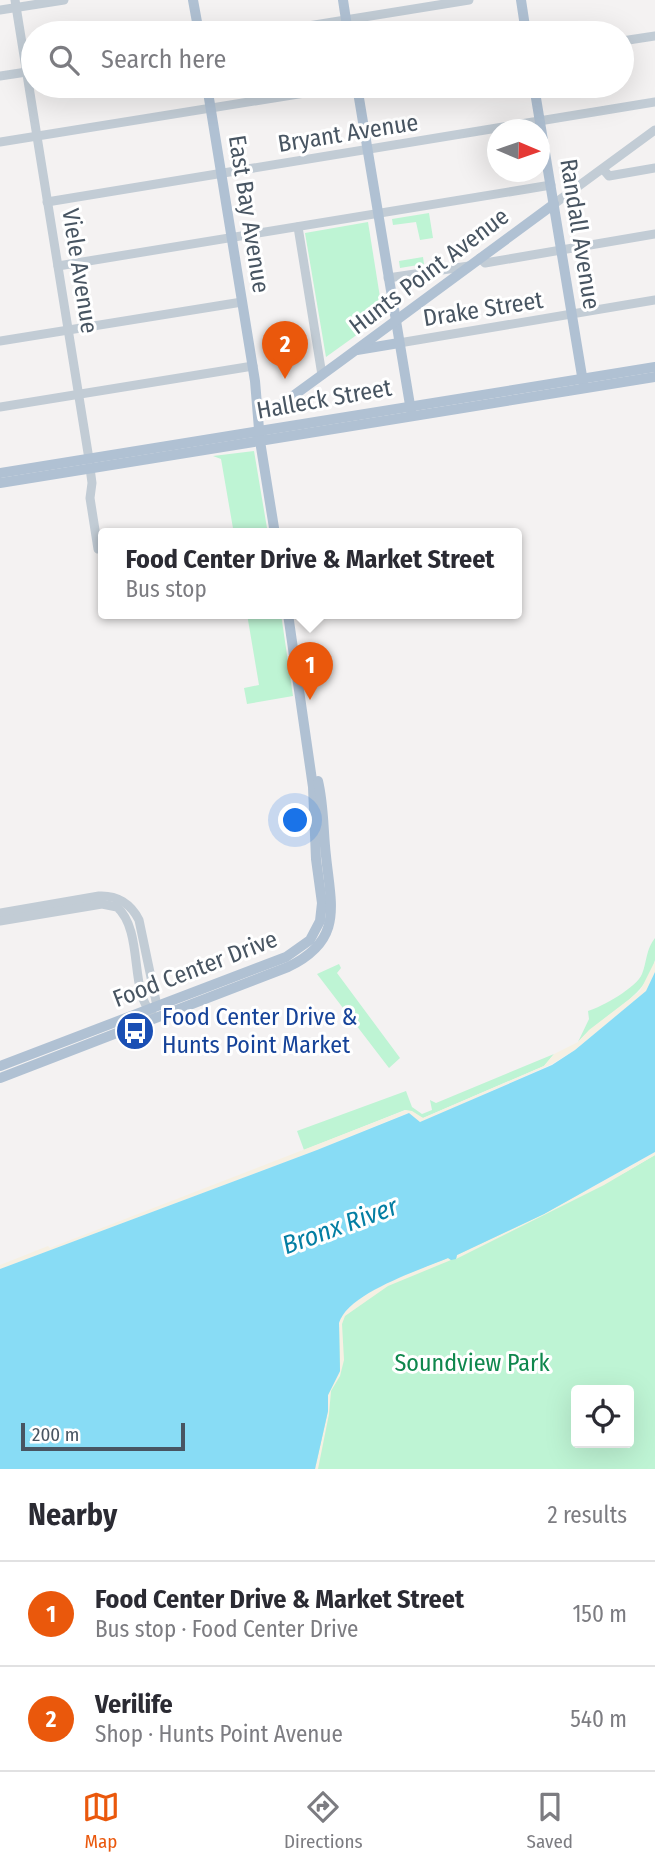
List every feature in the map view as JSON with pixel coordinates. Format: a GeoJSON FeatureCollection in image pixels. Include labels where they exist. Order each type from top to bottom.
{"type":"FeatureCollection","features":[{"type":"Feature","properties":{"kind":"main road"},"geometry":{"type":"LineString","coordinates":[[193,0],[197,21]]}},
{"type":"Feature","properties":{"kind":"main road"},"geometry":{"type":"LineString","coordinates":[[343,0],[346,20]]}},
{"type":"Feature","properties":{"kind":"main road"},"geometry":{"type":"LineString","coordinates":[[520,0],[524,21]]}},
{"type":"Feature","properties":{"kind":"main road","name":"East Bay Avenue"},"geometry":{"type":"LineString","coordinates":[[209,98],[253,366],[260,436]]}},
{"type":"Feature","properties":{"kind":"main road"},"geometry":{"type":"LineString","coordinates":[[359,98],[411,411]]}},
{"type":"Feature","properties":{"kind":"main road","name":"Randall Avenue"},"geometry":{"type":"LineString","coordinates":[[536,98],[540,119]]}},
{"type":"Feature","properties":{"kind":"main road","name":"Randall Avenue"},"geometry":{"type":"LineString","coordinates":[[550,179],[583,383]]}},
{"type":"Feature","properties":{"kind":"main road","name":"Hunts Point Avenue"},"geometry":{"type":"LineString","coordinates":[[258,411],[282,404],[554,204]]}},
{"type":"Feature","properties":{"kind":"main road"},"geometry":{"type":"LineString","coordinates":[[357,350],[399,343]]}},
{"type":"Feature","properties":{"kind":"main road","name":"Halleck Street"},"geometry":{"type":"LineString","coordinates":[[0,483],[90,464],[583,383],[655,367]]}},
{"type":"Feature","properties":{"kind":"main road","name":"Halleck Street"},"geometry":{"type":"LineString","coordinates":[[583,383],[655,377]]}},
{"type":"Feature","properties":{"kind":"main road"},"geometry":{"type":"LineString","coordinates":[[260,436],[274,528]]}},
{"type":"Feature","properties":{"kind":"main road","name":"Halleck Street"},"geometry":{"type":"LineString","coordinates":[[0,473],[90,464]]}},
{"type":"Feature","properties":{"kind":"main road","name":"Food Center Drive"},"geometry":{"type":"LineString","coordinates":[[0,1078],[291,955],[301,949],[314,934],[321,915],[322,896],[315,852],[314,798],[289,619]]}},
{"type":"Feature","properties":{"kind":"main road","name":"Food Center Drive"},"geometry":{"type":"LineString","coordinates":[[0,1066],[154,1011],[203,1000],[300,961],[317,946],[329,924],[332,900],[324,814],[312,745],[304,720]]}},
{"type":"Feature","properties":{"kind":"main road"},"geometry":{"type":"LineString","coordinates":[[203,1000],[257,968]]}},
{"type":"Feature","properties":{"kind":"street"},"geometry":{"type":"LineString","coordinates":[[0,10],[15,4],[64,0]]}},
{"type":"Feature","properties":{"kind":"street"},"geometry":{"type":"LineString","coordinates":[[340,21],[469,0]]}},
{"type":"Feature","properties":{"kind":"street","name":"Viele Avenue"},"geometry":{"type":"LineString","coordinates":[[15,4],[21,31]]}},
{"type":"Feature","properties":{"kind":"street"},"geometry":{"type":"LineString","coordinates":[[634,39],[655,36]]}},
{"type":"Feature","properties":{"kind":"street"},"geometry":{"type":"LineString","coordinates":[[0,76],[21,72]]}},
{"type":"Feature","properties":{"kind":"street","name":"Viele Avenue"},"geometry":{"type":"LineString","coordinates":[[33,98],[47,202],[90,464],[90,498],[98,549]]}},
{"type":"Feature","properties":{"kind":"street"},"geometry":{"type":"LineString","coordinates":[[0,142],[273,98]]}},
{"type":"Feature","properties":{"kind":"street","name":"Bryant Avenue"},"geometry":{"type":"LineString","coordinates":[[550,119],[655,102]]}},
{"type":"Feature","properties":{"kind":"street","name":"Bryant Avenue"},"geometry":{"type":"LineString","coordinates":[[47,202],[487,130]]}},
{"type":"Feature","properties":{"kind":"street","name":"Hunts Point Avenue"},"geometry":{"type":"LineString","coordinates":[[554,204],[655,131]]}},
{"type":"Feature","properties":{"kind":"street"},"geometry":{"type":"LineString","coordinates":[[616,159],[627,173]]}},
{"type":"Feature","properties":{"kind":"street"},"geometry":{"type":"LineString","coordinates":[[603,169],[609,176],[655,168]]}},
{"type":"Feature","properties":{"kind":"street"},"geometry":{"type":"LineString","coordinates":[[58,266],[551,185]]}},
{"type":"Feature","properties":{"kind":"street"},"geometry":{"type":"LineString","coordinates":[[298,227],[322,375]]}},
{"type":"Feature","properties":{"kind":"street"},"geometry":{"type":"LineString","coordinates":[[480,258],[485,263],[655,234]]}},
{"type":"Feature","properties":{"kind":"street"},"geometry":{"type":"LineString","coordinates":[[498,245],[508,259]]}},
{"type":"Feature","properties":{"kind":"street"},"geometry":{"type":"LineString","coordinates":[[388,278],[440,268],[470,266]]}},
{"type":"Feature","properties":{"kind":"street"},"geometry":{"type":"LineString","coordinates":[[440,268],[449,281]]}},
{"type":"Feature","properties":{"kind":"street","name":"Drake Street"},"geometry":{"type":"LineString","coordinates":[[399,343],[655,300]]}},
{"type":"Feature","properties":{"kind":"street"},"geometry":{"type":"LineString","coordinates":[[0,341],[242,302]]}},
{"type":"Feature","properties":{"kind":"street"},"geometry":{"type":"LineString","coordinates":[[0,407],[253,366]]}},
{"type":"Feature","properties":{"kind":"street"},"geometry":{"type":"LineString","coordinates":[[0,913],[99,895],[118,898],[131,908],[139,920],[154,1011]]}},
{"type":"Feature","properties":{"kind":"street"},"geometry":{"type":"LineString","coordinates":[[0,921],[102,904],[117,908],[128,921],[141,986],[154,1011]]}},
{"type":"Feature","properties":{"kind":"green space"},"geometry":{"type":"Polygon","coordinates":[[[429,213],[433,238],[420,240],[416,222],[393,225],[392,219],[429,213]]]}},
{"type":"Feature","properties":{"kind":"green space"},"geometry":{"type":"Polygon","coordinates":[[[368,222],[383,316],[326,357],[305,233],[368,222]]]}},
{"type":"Feature","properties":{"kind":"green space"},"geometry":{"type":"Polygon","coordinates":[[[423,257],[424,264],[400,268],[399,261],[423,257]]]}},
{"type":"Feature","properties":{"kind":"green space"},"geometry":{"type":"Polygon","coordinates":[[[254,451],[267,528],[233,528],[221,459],[213,456],[254,451]]]}},
{"type":"Feature","properties":{"kind":"green space"},"geometry":{"type":"Polygon","coordinates":[[[248,619],[282,619],[293,696],[247,704],[244,688],[259,685],[248,619]]]}},
{"type":"Feature","properties":{"kind":"green space"},"geometry":{"type":"Polygon","coordinates":[[[655,938],[655,960],[643,985],[578,1042],[589,1019],[588,1011],[618,996],[639,979],[655,938]]]}},
{"type":"Feature","properties":{"kind":"green space"},"geometry":{"type":"Polygon","coordinates":[[[339,964],[341,968],[337,973],[400,1058],[389,1068],[317,974],[339,964]]]}},
{"type":"Feature","properties":{"kind":"green space"},"geometry":{"type":"Polygon","coordinates":[[[554,1054],[544,1066],[423,1118],[405,1110],[304,1150],[297,1131],[406,1091],[412,1107],[422,1114],[432,1110],[430,1100],[436,1103],[554,1054]]]}},
{"type":"Feature","properties":{"kind":"green space","name":"Soundview Park"},"geometry":{"type":"Polygon","coordinates":[[[655,1155],[655,1469],[315,1469],[341,1316],[388,1283],[624,1173],[655,1155]]]}},
{"type":"Feature","properties":{"kind":"sand"},"geometry":{"type":"Polygon","coordinates":[[[655,961],[655,972],[646,991],[575,1050],[552,1064],[420,1123],[408,1113],[0,1269],[0,1265],[48,1246],[50,1248],[406,1110],[423,1118],[544,1066],[554,1054],[578,1042],[589,1030],[640,991],[655,961]]]}},
{"type":"Feature","properties":{"kind":"sand"},"geometry":{"type":"Polygon","coordinates":[[[655,1152],[655,1155],[604,1185],[456,1259],[457,1255],[544,1214],[655,1152]]]}},
{"type":"Feature","properties":{"kind":"sand"},"geometry":{"type":"Polygon","coordinates":[[[448,1258],[451,1260],[388,1286],[345,1316],[342,1324],[344,1360],[340,1376],[331,1391],[329,1414],[318,1469],[315,1469],[328,1411],[328,1395],[340,1371],[339,1323],[345,1312],[386,1283],[448,1258]]]}},
{"type":"Feature","properties":{"kind":"water","name":"Bronx River"},"geometry":{"type":"Polygon","coordinates":[[[655,972],[655,1152],[544,1214],[457,1255],[456,1259],[448,1258],[370,1292],[345,1312],[339,1323],[340,1371],[328,1395],[328,1411],[315,1469],[0,1469],[0,1269],[409,1113],[420,1122],[552,1065],[575,1050],[646,991],[655,972]]]}},
{"type":"Feature","properties":{"kind":"place","name":"Verilife"},"geometry":{"type":"Point","coordinates":[285,379]}},
{"type":"Feature","properties":{"kind":"place","name":"Food Center Drive & Market Street"},"geometry":{"type":"Point","coordinates":[310,700]}},
{"type":"Feature","properties":{"kind":"place","name":"Food Center Drive & Hunts Point Market"},"geometry":{"type":"Point","coordinates":[135,1031]}}]}
